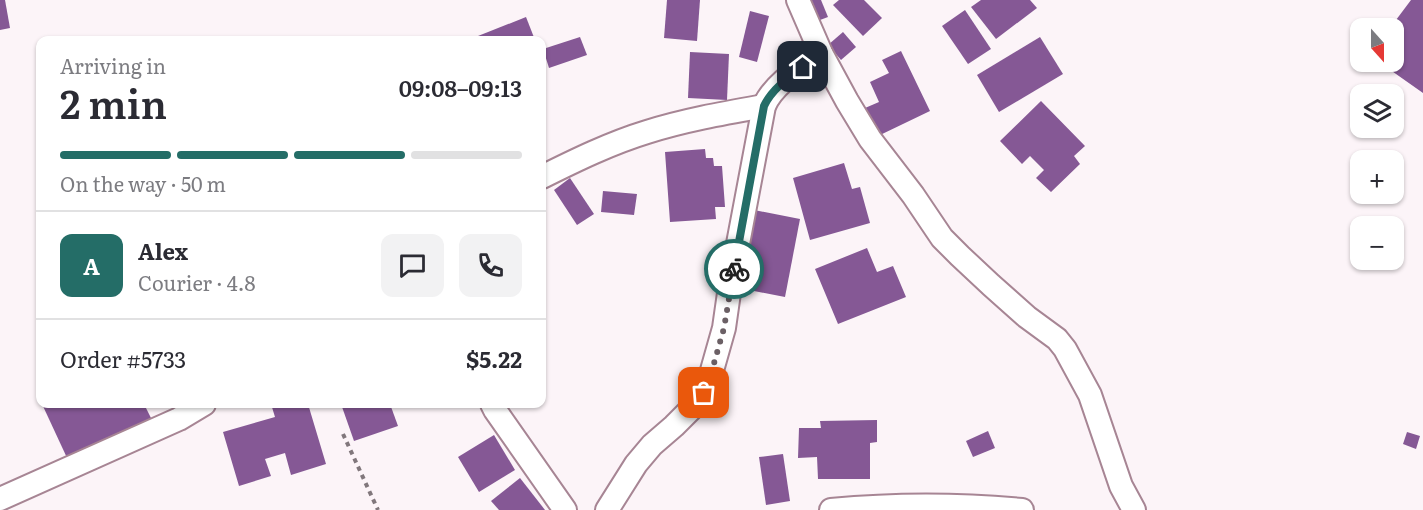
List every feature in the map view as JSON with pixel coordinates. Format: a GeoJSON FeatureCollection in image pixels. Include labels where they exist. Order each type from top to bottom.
{"type":"FeatureCollection","features":[{"type":"Feature","properties":{"kind":"street"},"geometry":{"type":"LineString","coordinates":[[798,0],[821,52],[847,101],[870,139],[913,195],[942,238],[991,285],[1027,317],[1057,339],[1065,349],[1090,395],[1121,486],[1134,510]]}},
{"type":"Feature","properties":{"kind":"street"},"geometry":{"type":"LineString","coordinates":[[608,510],[636,464],[652,445],[695,405],[704,393],[724,328],[764,106],[767,98],[778,87],[821,52]]}},
{"type":"Feature","properties":{"kind":"street"},"geometry":{"type":"LineString","coordinates":[[546,175],[606,147],[648,132],[764,106]]}},
{"type":"Feature","properties":{"kind":"street"},"geometry":{"type":"LineString","coordinates":[[0,499],[178,419],[197,408]]}},
{"type":"Feature","properties":{"kind":"street"},"geometry":{"type":"LineString","coordinates":[[494,408],[565,510]]}},
{"type":"Feature","properties":{"kind":"street"},"geometry":{"type":"LineString","coordinates":[[831,510],[979,506],[1022,510]]}},
{"type":"Feature","properties":{"kind":"path"},"geometry":{"type":"LineString","coordinates":[[343,434],[378,510]]}},
{"type":"Feature","properties":{"kind":"building"},"geometry":{"type":"Polygon","coordinates":[[[0,0],[5,0],[10,28],[0,30],[0,0]]]}},
{"type":"Feature","properties":{"kind":"building"},"geometry":{"type":"Polygon","coordinates":[[[667,0],[700,0],[697,41],[664,38],[667,0]]]}},
{"type":"Feature","properties":{"kind":"building"},"geometry":{"type":"Polygon","coordinates":[[[802,0],[821,0],[828,17],[812,23],[802,0]]]}},
{"type":"Feature","properties":{"kind":"building"},"geometry":{"type":"Polygon","coordinates":[[[839,0],[864,0],[882,18],[863,36],[833,5],[839,0]]]}},
{"type":"Feature","properties":{"kind":"building"},"geometry":{"type":"Polygon","coordinates":[[[981,0],[1030,0],[1037,8],[996,39],[971,7],[981,0]]]}},
{"type":"Feature","properties":{"kind":"building"},"geometry":{"type":"Polygon","coordinates":[[[1411,0],[1423,0],[1423,93],[1393,72],[1404,72],[1404,18],[1398,18],[1411,0]]]}},
{"type":"Feature","properties":{"kind":"building"},"geometry":{"type":"Polygon","coordinates":[[[965,10],[991,49],[968,64],[942,26],[965,10]]]}},
{"type":"Feature","properties":{"kind":"building"},"geometry":{"type":"Polygon","coordinates":[[[750,11],[769,16],[757,62],[739,57],[750,11]]]}},
{"type":"Feature","properties":{"kind":"building"},"geometry":{"type":"Polygon","coordinates":[[[526,17],[533,36],[478,36],[526,17]]]}},
{"type":"Feature","properties":{"kind":"building"},"geometry":{"type":"Polygon","coordinates":[[[843,32],[856,47],[841,60],[828,45],[843,32]]]}},
{"type":"Feature","properties":{"kind":"building"},"geometry":{"type":"Polygon","coordinates":[[[580,37],[587,55],[549,68],[546,48],[580,37]]]}},
{"type":"Feature","properties":{"kind":"building"},"geometry":{"type":"Polygon","coordinates":[[[1040,37],[1063,74],[999,112],[977,75],[1040,37]]]}},
{"type":"Feature","properties":{"kind":"building"},"geometry":{"type":"Polygon","coordinates":[[[901,51],[930,111],[878,136],[865,108],[879,102],[870,82],[889,73],[882,60],[901,51]]]}},
{"type":"Feature","properties":{"kind":"building"},"geometry":{"type":"Polygon","coordinates":[[[690,52],[729,54],[727,100],[688,98],[690,52]]]}},
{"type":"Feature","properties":{"kind":"building"},"geometry":{"type":"Polygon","coordinates":[[[1041,101],[1085,146],[1074,156],[1080,164],[1051,192],[1036,178],[1044,170],[1030,156],[1022,164],[1000,141],[1041,101]]]}},
{"type":"Feature","properties":{"kind":"building"},"geometry":{"type":"Polygon","coordinates":[[[705,149],[706,158],[713,158],[714,166],[722,166],[725,207],[715,207],[716,219],[670,222],[665,152],[705,149]]]}},
{"type":"Feature","properties":{"kind":"building"},"geometry":{"type":"Polygon","coordinates":[[[844,163],[852,189],[860,187],[870,223],[810,240],[793,178],[844,163]]]}},
{"type":"Feature","properties":{"kind":"building"},"geometry":{"type":"Polygon","coordinates":[[[570,178],[594,214],[577,225],[554,190],[570,178]]]}},
{"type":"Feature","properties":{"kind":"building"},"geometry":{"type":"Polygon","coordinates":[[[603,191],[637,194],[634,215],[601,212],[603,191]]]}},
{"type":"Feature","properties":{"kind":"building"},"geometry":{"type":"Polygon","coordinates":[[[754,210],[800,219],[785,297],[739,288],[754,210]]]}},
{"type":"Feature","properties":{"kind":"building"},"geometry":{"type":"Polygon","coordinates":[[[867,248],[877,272],[893,266],[906,297],[838,324],[815,269],[867,248]]]}},
{"type":"Feature","properties":{"kind":"building"},"geometry":{"type":"Polygon","coordinates":[[[44,408],[146,408],[153,422],[68,460],[44,408]]]}},
{"type":"Feature","properties":{"kind":"building"},"geometry":{"type":"Polygon","coordinates":[[[272,408],[309,408],[326,464],[291,475],[285,453],[265,459],[271,476],[239,486],[223,432],[275,417],[272,408]]]}},
{"type":"Feature","properties":{"kind":"building"},"geometry":{"type":"Polygon","coordinates":[[[342,408],[391,408],[398,426],[354,441],[342,408]]]}},
{"type":"Feature","properties":{"kind":"building"},"geometry":{"type":"Polygon","coordinates":[[[877,420],[877,442],[870,443],[870,479],[818,479],[817,457],[798,458],[799,428],[821,428],[820,421],[877,420]]]}},
{"type":"Feature","properties":{"kind":"building"},"geometry":{"type":"Polygon","coordinates":[[[988,431],[995,448],[973,457],[966,441],[988,431]]]}},
{"type":"Feature","properties":{"kind":"building"},"geometry":{"type":"Polygon","coordinates":[[[1407,432],[1420,436],[1416,449],[1403,444],[1407,432]]]}},
{"type":"Feature","properties":{"kind":"building"},"geometry":{"type":"Polygon","coordinates":[[[494,435],[515,470],[479,492],[458,457],[494,435]]]}},
{"type":"Feature","properties":{"kind":"building"},"geometry":{"type":"Polygon","coordinates":[[[783,454],[790,501],[766,505],[759,457],[783,454]]]}},
{"type":"Feature","properties":{"kind":"building"},"geometry":{"type":"Polygon","coordinates":[[[520,478],[545,510],[499,510],[491,501],[520,478]]]}},
{"type":"Feature","properties":{"kind":"way so far"},"geometry":{"type":"LineString","coordinates":[[704,393],[724,328],[734,269]]}},
{"type":"Feature","properties":{"kind":"route"},"geometry":{"type":"LineString","coordinates":[[734,269],[764,106],[767,98],[803,67]]}}]}
